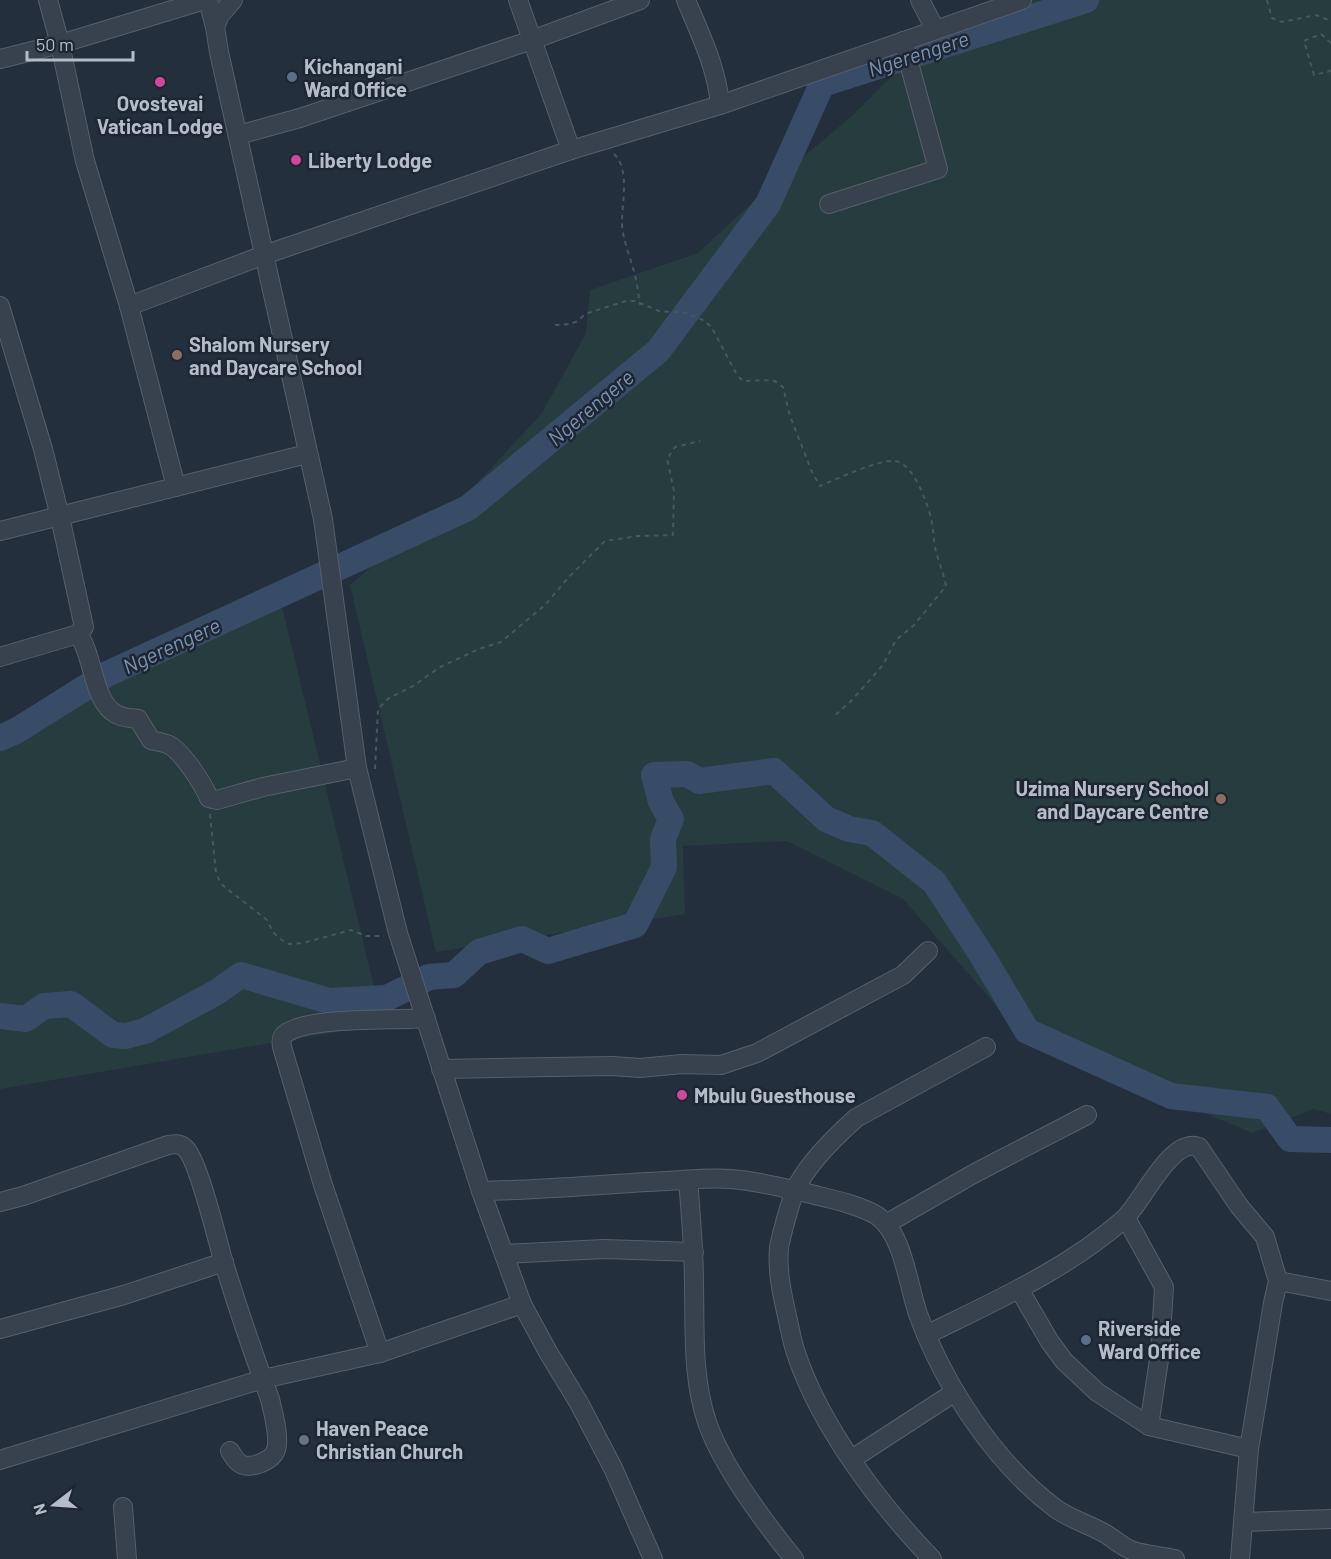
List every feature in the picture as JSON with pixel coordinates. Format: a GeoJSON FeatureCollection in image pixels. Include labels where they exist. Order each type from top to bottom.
{"type":"FeatureCollection","features":[{"type":"Feature","properties":{"kind":"street"},"geometry":{"type":"LineString","coordinates":[[48,0],[60,44],[85,161],[129,306],[176,487]]}},
{"type":"Feature","properties":{"kind":"street"},"geometry":{"type":"LineString","coordinates":[[0,59],[60,44],[206,0],[215,27],[322,519],[336,619],[401,941],[481,1191],[522,1304],[579,1403],[613,1468],[653,1559]]}},
{"type":"Feature","properties":{"kind":"street"},"geometry":{"type":"LineString","coordinates":[[215,27],[220,15],[233,0]]}},
{"type":"Feature","properties":{"kind":"street"},"geometry":{"type":"LineString","coordinates":[[518,0],[571,150]]}},
{"type":"Feature","properties":{"kind":"street"},"geometry":{"type":"LineString","coordinates":[[238,135],[300,118],[532,40],[640,0]]}},
{"type":"Feature","properties":{"kind":"street"},"geometry":{"type":"LineString","coordinates":[[686,0],[708,54],[718,87],[720,105]]}},
{"type":"Feature","properties":{"kind":"street"},"geometry":{"type":"LineString","coordinates":[[920,0],[935,29]]}},
{"type":"Feature","properties":{"kind":"street"},"geometry":{"type":"LineString","coordinates":[[129,306],[264,255],[571,150],[720,105],[1019,0]]}},
{"type":"Feature","properties":{"kind":"street"},"geometry":{"type":"LineString","coordinates":[[829,204],[938,169],[903,41]]}},
{"type":"Feature","properties":{"kind":"street"},"geometry":{"type":"LineString","coordinates":[[0,657],[78,634],[84,627],[43,449],[1,315]]}},
{"type":"Feature","properties":{"kind":"street"},"geometry":{"type":"LineString","coordinates":[[0,531],[307,454]]}},
{"type":"Feature","properties":{"kind":"street"},"geometry":{"type":"LineString","coordinates":[[78,634],[86,649],[99,691],[111,710],[117,715],[138,719],[151,740],[173,747],[201,781],[209,798],[217,800],[262,787],[366,769]]}},
{"type":"Feature","properties":{"kind":"street"},"geometry":{"type":"LineString","coordinates":[[441,1069],[612,1066],[640,1068],[721,1065],[771,1047],[903,975],[928,951]]}},
{"type":"Feature","properties":{"kind":"street"},"geometry":{"type":"LineString","coordinates":[[380,1353],[323,1185],[281,1040],[291,1030],[333,1021],[426,1018]]}},
{"type":"Feature","properties":{"kind":"street"},"geometry":{"type":"LineString","coordinates":[[932,1559],[889,1512],[852,1459],[813,1395],[796,1355],[780,1286],[779,1248],[795,1190],[818,1158],[856,1118],[986,1047]]}},
{"type":"Feature","properties":{"kind":"street"},"geometry":{"type":"LineString","coordinates":[[886,1224],[975,1173],[1087,1115]]}},
{"type":"Feature","properties":{"kind":"street"},"geometry":{"type":"LineString","coordinates":[[0,1202],[176,1144],[184,1146],[192,1157],[274,1416],[277,1442],[275,1452],[270,1458],[259,1463],[244,1465],[230,1451]]}},
{"type":"Feature","properties":{"kind":"street"},"geometry":{"type":"LineString","coordinates":[[926,1335],[1072,1260],[1126,1218],[1172,1155],[1185,1146],[1192,1144],[1198,1147],[1239,1206],[1265,1238],[1278,1281],[1249,1449],[1240,1559]]}},
{"type":"Feature","properties":{"kind":"street"},"geometry":{"type":"LineString","coordinates":[[481,1191],[540,1190],[730,1179],[795,1190],[877,1216],[894,1236],[926,1335],[955,1392],[996,1450],[1017,1474],[1056,1508],[1076,1521],[1102,1532],[1128,1554],[1175,1559]]}},
{"type":"Feature","properties":{"kind":"street"},"geometry":{"type":"LineString","coordinates":[[688,1180],[694,1252],[694,1347],[708,1425],[728,1465],[758,1512],[794,1559]]}},
{"type":"Feature","properties":{"kind":"street"},"geometry":{"type":"LineString","coordinates":[[1126,1218],[1164,1287],[1160,1353],[1149,1426]]}},
{"type":"Feature","properties":{"kind":"street"},"geometry":{"type":"LineString","coordinates":[[504,1254],[604,1249],[694,1252]]}},
{"type":"Feature","properties":{"kind":"street"},"geometry":{"type":"LineString","coordinates":[[0,1329],[124,1295],[224,1263]]}},
{"type":"Feature","properties":{"kind":"street"},"geometry":{"type":"LineString","coordinates":[[1278,1281],[1331,1291]]}},
{"type":"Feature","properties":{"kind":"street"},"geometry":{"type":"LineString","coordinates":[[1019,1289],[1050,1342],[1064,1361],[1097,1392],[1149,1426],[1249,1449]]}},
{"type":"Feature","properties":{"kind":"street"},"geometry":{"type":"LineString","coordinates":[[0,1460],[263,1379],[380,1353],[522,1304]]}},
{"type":"Feature","properties":{"kind":"street"},"geometry":{"type":"LineString","coordinates":[[852,1459],[955,1392]]}},
{"type":"Feature","properties":{"kind":"street"},"geometry":{"type":"LineString","coordinates":[[123,1507],[127,1559]]}},
{"type":"Feature","properties":{"kind":"street"},"geometry":{"type":"LineString","coordinates":[[1244,1522],[1331,1519]]}},
{"type":"Feature","properties":{"kind":"path"},"geometry":{"type":"LineString","coordinates":[[1267,0],[1272,18],[1282,22],[1316,15],[1331,21]]}},
{"type":"Feature","properties":{"kind":"path"},"geometry":{"type":"LineString","coordinates":[[1331,44],[1321,34],[1304,41],[1314,75],[1329,71],[1331,68]]}},
{"type":"Feature","properties":{"kind":"path"},"geometry":{"type":"LineString","coordinates":[[612,152],[617,156],[624,183],[622,223],[640,305]]}},
{"type":"Feature","properties":{"kind":"path"},"geometry":{"type":"LineString","coordinates":[[555,325],[570,324],[578,321],[585,314],[614,304],[635,301],[659,311],[687,313],[705,321],[712,328],[737,375],[743,381],[773,380],[783,387],[794,426],[820,486],[864,467],[897,461],[905,464],[924,498],[931,518],[936,550],[946,586],[914,625],[896,640],[883,665],[852,700],[832,718]]}},
{"type":"Feature","properties":{"kind":"path"},"geometry":{"type":"LineString","coordinates":[[366,769],[378,709],[389,698],[413,686],[440,667],[479,649],[501,642],[545,606],[568,578],[605,541],[638,536],[673,535],[674,491],[667,459],[675,447],[700,441]]}},
{"type":"Feature","properties":{"kind":"path"},"geometry":{"type":"LineString","coordinates":[[209,798],[216,873],[221,884],[267,920],[273,932],[280,939],[288,944],[303,943],[351,930],[366,936],[401,941]]}},
{"type":"Feature","properties":{"kind":"green space"},"geometry":{"type":"Polygon","coordinates":[[[1027,0],[1331,0],[1331,1114],[1314,1109],[1252,1133],[1022,1035],[903,899],[787,841],[683,846],[685,914],[436,952],[350,585],[377,562],[446,517],[542,413],[586,333],[590,290],[698,253],[784,173],[852,116],[945,22],[1027,0]]]}},
{"type":"Feature","properties":{"kind":"green space"},"geometry":{"type":"Polygon","coordinates":[[[280,598],[383,1024],[0,1089],[0,729],[67,698],[165,659],[280,598]]]}},
{"type":"Feature","properties":{"kind":"waterway","name":"Ngerengere"},"geometry":{"type":"LineString","coordinates":[[0,738],[16,731],[107,674],[468,508],[658,351],[768,204],[822,84],[1086,0]]}},
{"type":"Feature","properties":{"kind":"waterway"},"geometry":{"type":"LineString","coordinates":[[0,1016],[26,1019],[44,1006],[71,1004],[113,1035],[126,1036],[145,1031],[217,992],[241,975],[329,1001],[387,998],[429,977],[454,975],[479,952],[522,939],[548,951],[635,925],[664,867],[663,839],[671,819],[661,802],[654,775],[687,774],[699,781],[774,771],[826,819],[849,829],[872,833],[934,882],[983,957],[1027,1031],[1171,1096],[1267,1107],[1290,1139],[1331,1140]]}},
{"type":"Feature","properties":{"kind":"place","name":"Kichangani Ward Office"},"geometry":{"type":"Point","coordinates":[292,77]}},
{"type":"Feature","properties":{"kind":"place","name":"Ovostevai Vatican Lodge"},"geometry":{"type":"Point","coordinates":[160,82]}},
{"type":"Feature","properties":{"kind":"place","name":"Liberty Lodge"},"geometry":{"type":"Point","coordinates":[296,160]}},
{"type":"Feature","properties":{"kind":"place","name":"Shalom Nursery and Daycare School"},"geometry":{"type":"Point","coordinates":[177,355]}},
{"type":"Feature","properties":{"kind":"place","name":"Uzima Nursery School and Daycare Centre"},"geometry":{"type":"Point","coordinates":[1221,799]}},
{"type":"Feature","properties":{"kind":"place","name":"Mbulu Guesthouse"},"geometry":{"type":"Point","coordinates":[682,1095]}},
{"type":"Feature","properties":{"kind":"place","name":"Riverside Ward Office"},"geometry":{"type":"Point","coordinates":[1086,1340]}},
{"type":"Feature","properties":{"kind":"place","name":"Haven Peace Christian Church"},"geometry":{"type":"Point","coordinates":[304,1440]}}]}
